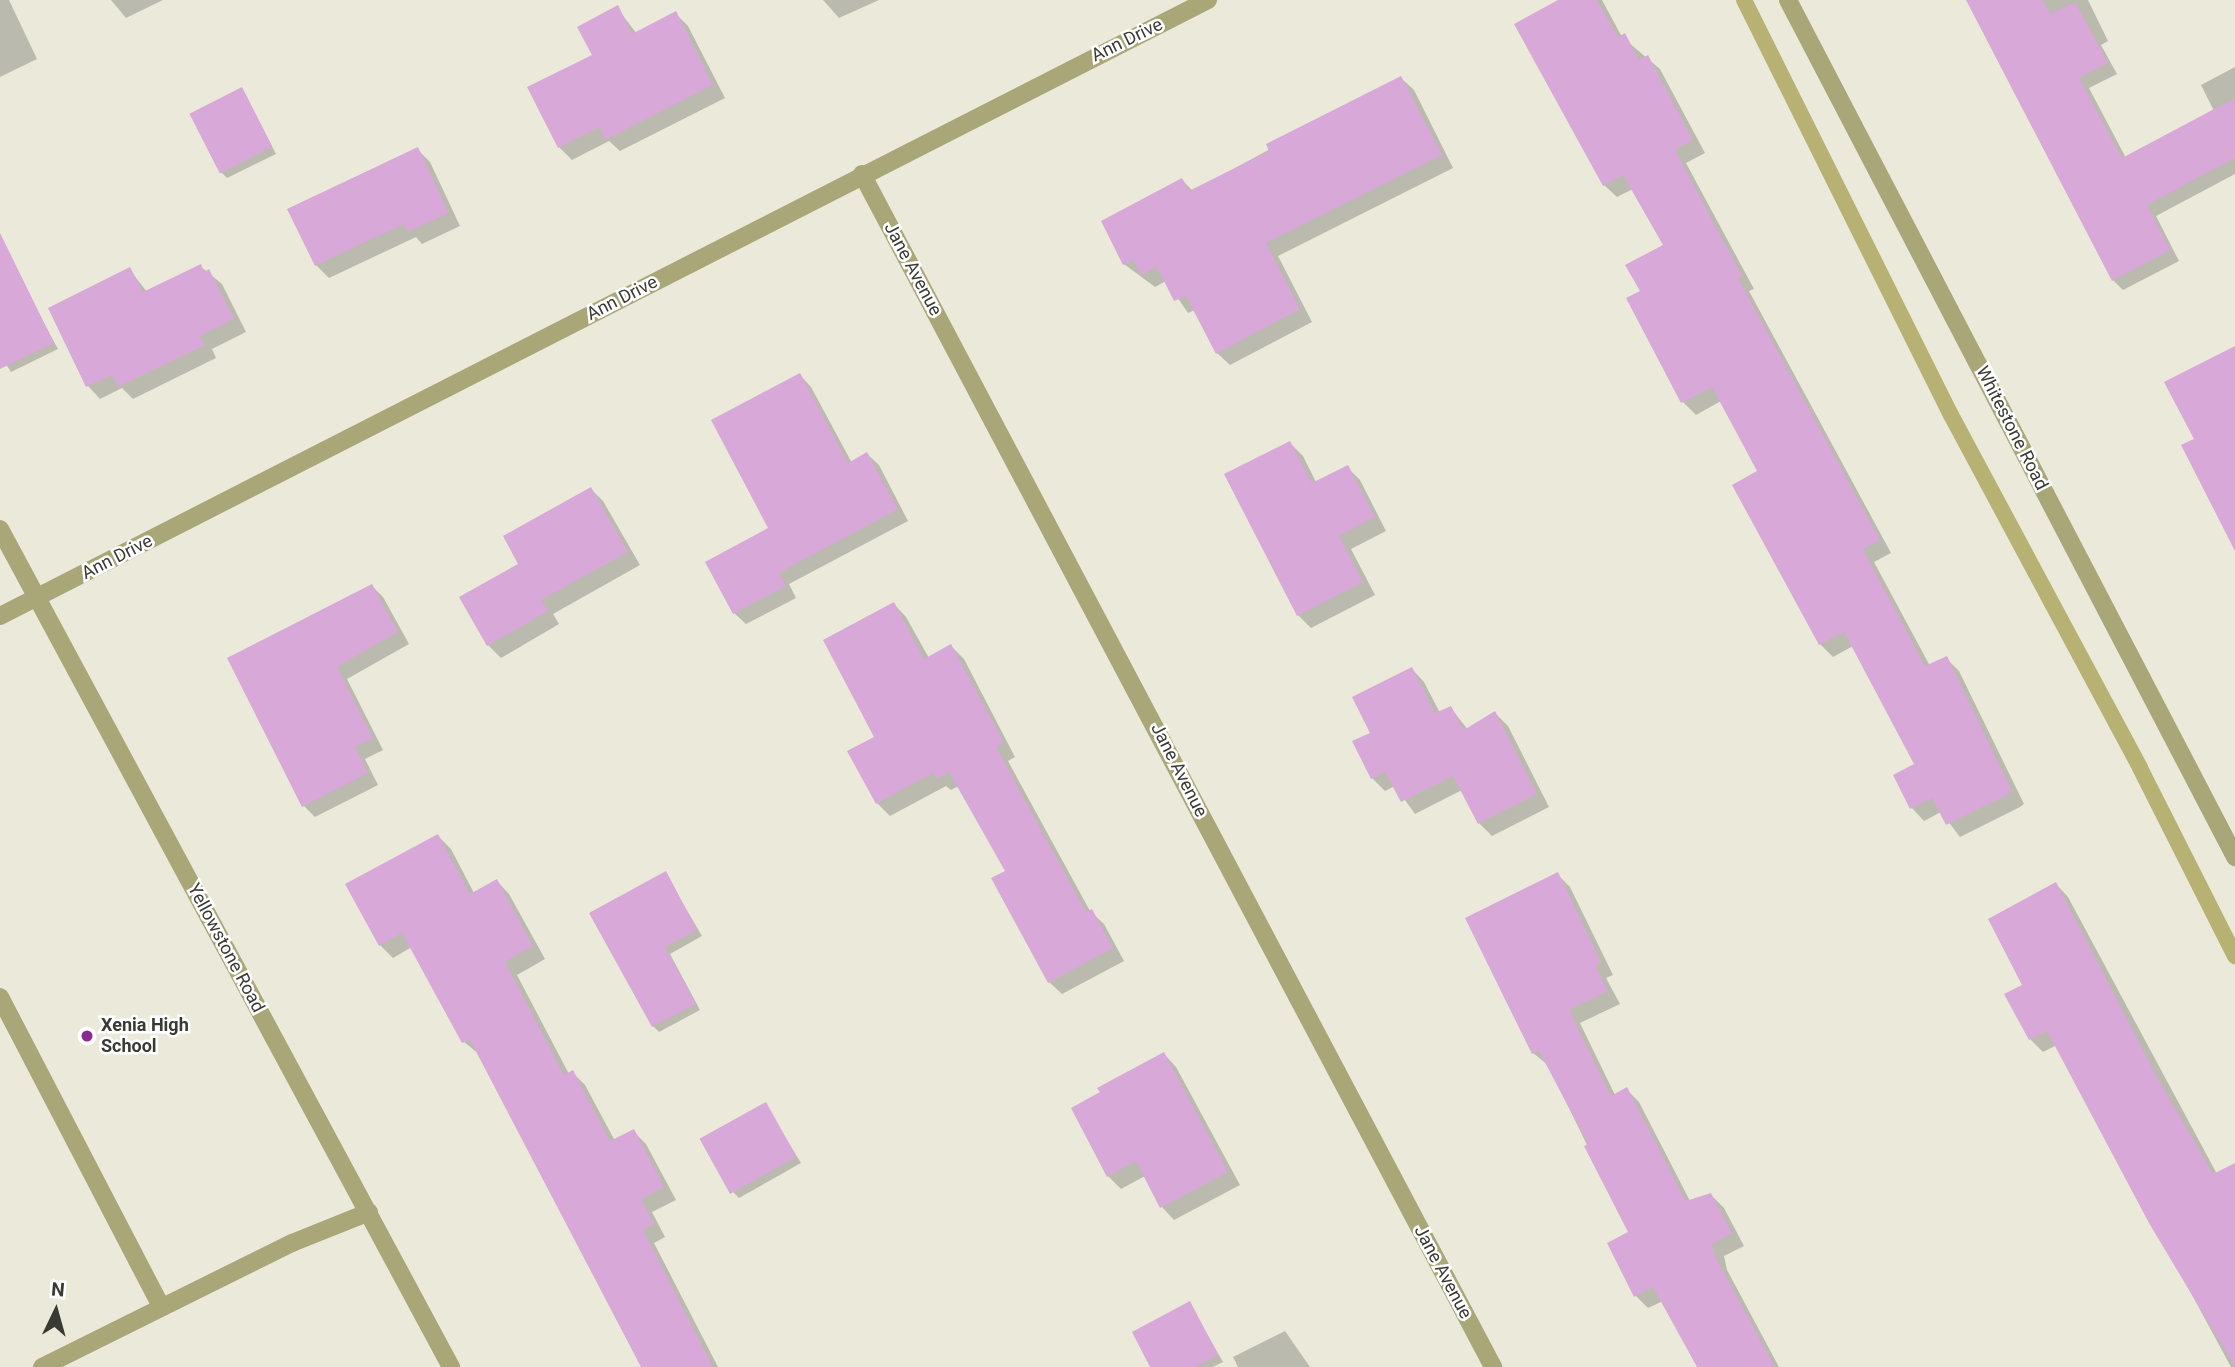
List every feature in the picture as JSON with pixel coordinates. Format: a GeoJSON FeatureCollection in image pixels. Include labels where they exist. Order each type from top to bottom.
{"type":"FeatureCollection","features":[{"type":"Feature","properties":{"kind":"street","name":"Ann Drive"},"geometry":{"type":"LineString","coordinates":[[0,616],[862,174],[1208,0]]}},
{"type":"Feature","properties":{"kind":"street","name":"Whitestone Road"},"geometry":{"type":"LineString","coordinates":[[1788,0],[2235,857]]}},
{"type":"Feature","properties":{"kind":"street","name":"Jane Avenue"},"geometry":{"type":"LineString","coordinates":[[862,174],[1493,1367]]}},
{"type":"Feature","properties":{"kind":"street","name":"Yellowstone Road"},"geometry":{"type":"LineString","coordinates":[[0,529],[451,1367]]}},
{"type":"Feature","properties":{"kind":"street"},"geometry":{"type":"LineString","coordinates":[[0,997],[161,1306]]}},
{"type":"Feature","properties":{"kind":"street"},"geometry":{"type":"LineString","coordinates":[[42,1367],[292,1242],[369,1212]]}},
{"type":"Feature","properties":{"kind":"building"},"geometry":{"type":"Polygon","coordinates":[[[1558,0],[1597,0],[1618,37],[1625,33],[1639,60],[1648,55],[1693,140],[1675,150],[1742,276],[1738,278],[1880,540],[1863,549],[1925,666],[1947,656],[2012,791],[2007,795],[1946,825],[1932,798],[1910,809],[1893,775],[1914,764],[1844,632],[1819,645],[1732,485],[1757,471],[1712,387],[1681,403],[1626,298],[1640,291],[1625,265],[1663,245],[1623,175],[1603,186],[1514,24],[1558,0]]]}},
{"type":"Feature","properties":{"kind":"building"},"geometry":{"type":"Polygon","coordinates":[[[1966,0],[2043,0],[2050,14],[2075,2],[2108,63],[2079,78],[2122,158],[2235,98],[2235,158],[2147,205],[2170,250],[2112,281],[1966,0]]]}},
{"type":"Feature","properties":{"kind":"building"},"geometry":{"type":"Polygon","coordinates":[[[618,5],[632,34],[676,11],[713,85],[605,140],[599,127],[558,148],[527,87],[592,55],[577,27],[618,5]]]}},
{"type":"Feature","properties":{"kind":"building"},"geometry":{"type":"Polygon","coordinates":[[[1401,76],[1442,155],[1266,243],[1300,309],[1216,354],[1186,296],[1174,301],[1157,267],[1141,275],[1133,260],[1123,265],[1101,221],[1182,178],[1189,191],[1269,151],[1266,144],[1401,76]]]}},
{"type":"Feature","properties":{"kind":"building"},"geometry":{"type":"Polygon","coordinates":[[[242,87],[272,147],[220,173],[189,114],[242,87]]]}},
{"type":"Feature","properties":{"kind":"building"},"geometry":{"type":"Polygon","coordinates":[[[418,147],[449,213],[408,232],[404,224],[315,266],[287,209],[418,147]]]}},
{"type":"Feature","properties":{"kind":"building"},"geometry":{"type":"Polygon","coordinates":[[[0,233],[54,343],[0,369],[0,233]]]}},
{"type":"Feature","properties":{"kind":"building"},"geometry":{"type":"Polygon","coordinates":[[[201,264],[204,272],[209,269],[234,319],[200,336],[205,345],[118,387],[112,375],[86,387],[48,308],[130,267],[143,292],[201,264]]]}},
{"type":"Feature","properties":{"kind":"building"},"geometry":{"type":"Polygon","coordinates":[[[2235,346],[2235,551],[2181,445],[2194,439],[2164,382],[2235,346]]]}},
{"type":"Feature","properties":{"kind":"building"},"geometry":{"type":"Polygon","coordinates":[[[800,373],[848,463],[867,452],[898,509],[779,573],[786,586],[733,614],[705,562],[768,528],[711,420],[800,373]]]}},
{"type":"Feature","properties":{"kind":"building"},"geometry":{"type":"Polygon","coordinates":[[[1290,441],[1312,483],[1348,465],[1375,517],[1339,536],[1363,582],[1297,616],[1224,474],[1290,441]]]}},
{"type":"Feature","properties":{"kind":"building"},"geometry":{"type":"Polygon","coordinates":[[[591,487],[628,552],[541,600],[548,611],[487,646],[459,597],[518,564],[503,536],[591,487]]]}},
{"type":"Feature","properties":{"kind":"building"},"geometry":{"type":"Polygon","coordinates":[[[372,584],[398,632],[337,667],[373,738],[355,747],[368,773],[302,807],[227,658],[372,584]]]}},
{"type":"Feature","properties":{"kind":"building"},"geometry":{"type":"Polygon","coordinates":[[[894,602],[924,659],[951,644],[1004,743],[996,747],[1086,912],[1092,909],[1113,948],[1048,983],[991,878],[1005,871],[949,772],[937,779],[933,773],[876,804],[847,751],[874,737],[823,640],[894,602]]]}},
{"type":"Feature","properties":{"kind":"building"},"geometry":{"type":"Polygon","coordinates":[[[1412,667],[1435,713],[1451,706],[1464,730],[1495,711],[1537,794],[1478,824],[1453,776],[1401,802],[1385,772],[1371,779],[1352,741],[1370,733],[1352,697],[1412,667]]]}},
{"type":"Feature","properties":{"kind":"building"},"geometry":{"type":"Polygon","coordinates":[[[438,834],[470,894],[497,879],[533,946],[505,962],[564,1075],[573,1070],[610,1141],[634,1129],[664,1187],[641,1199],[654,1224],[643,1230],[713,1367],[641,1367],[470,1040],[462,1043],[402,933],[379,946],[345,884],[438,834]]]}},
{"type":"Feature","properties":{"kind":"building"},"geometry":{"type":"Polygon","coordinates":[[[666,871],[697,930],[665,947],[696,1004],[652,1027],[589,913],[666,871]]]}},
{"type":"Feature","properties":{"kind":"building"},"geometry":{"type":"Polygon","coordinates":[[[1558,872],[1601,962],[1595,965],[1608,991],[1569,1010],[1611,1096],[1627,1087],[1686,1201],[1711,1193],[1732,1233],[1712,1244],[1715,1256],[1775,1367],[1697,1367],[1653,1287],[1634,1297],[1607,1243],[1628,1232],[1584,1146],[1588,1144],[1539,1051],[1532,1054],[1465,918],[1558,872]]]}},
{"type":"Feature","properties":{"kind":"building"},"geometry":{"type":"Polygon","coordinates":[[[2056,882],[2158,1079],[2213,1174],[2235,1163],[2235,1367],[2149,1223],[2047,1031],[2029,1040],[2004,994],[2022,985],[1988,919],[2056,882]]]}},
{"type":"Feature","properties":{"kind":"building"},"geometry":{"type":"Polygon","coordinates":[[[1164,1052],[1228,1172],[1160,1208],[1136,1161],[1107,1177],[1071,1108],[1100,1092],[1097,1088],[1164,1052]]]}},
{"type":"Feature","properties":{"kind":"building"},"geometry":{"type":"Polygon","coordinates":[[[766,1102],[797,1157],[730,1194],[700,1139],[766,1102]]]}},
{"type":"Feature","properties":{"kind":"building"},"geometry":{"type":"Polygon","coordinates":[[[1190,1301],[1218,1355],[1196,1367],[1150,1367],[1132,1332],[1190,1301]]]}},
{"type":"Feature","properties":{"kind":"waterway"},"geometry":{"type":"LineString","coordinates":[[1744,0],[1951,415],[2140,768],[2235,956]]}},
{"type":"Feature","properties":{"kind":"place","name":"Xenia High School"},"geometry":{"type":"Point","coordinates":[87,1036]}}]}
